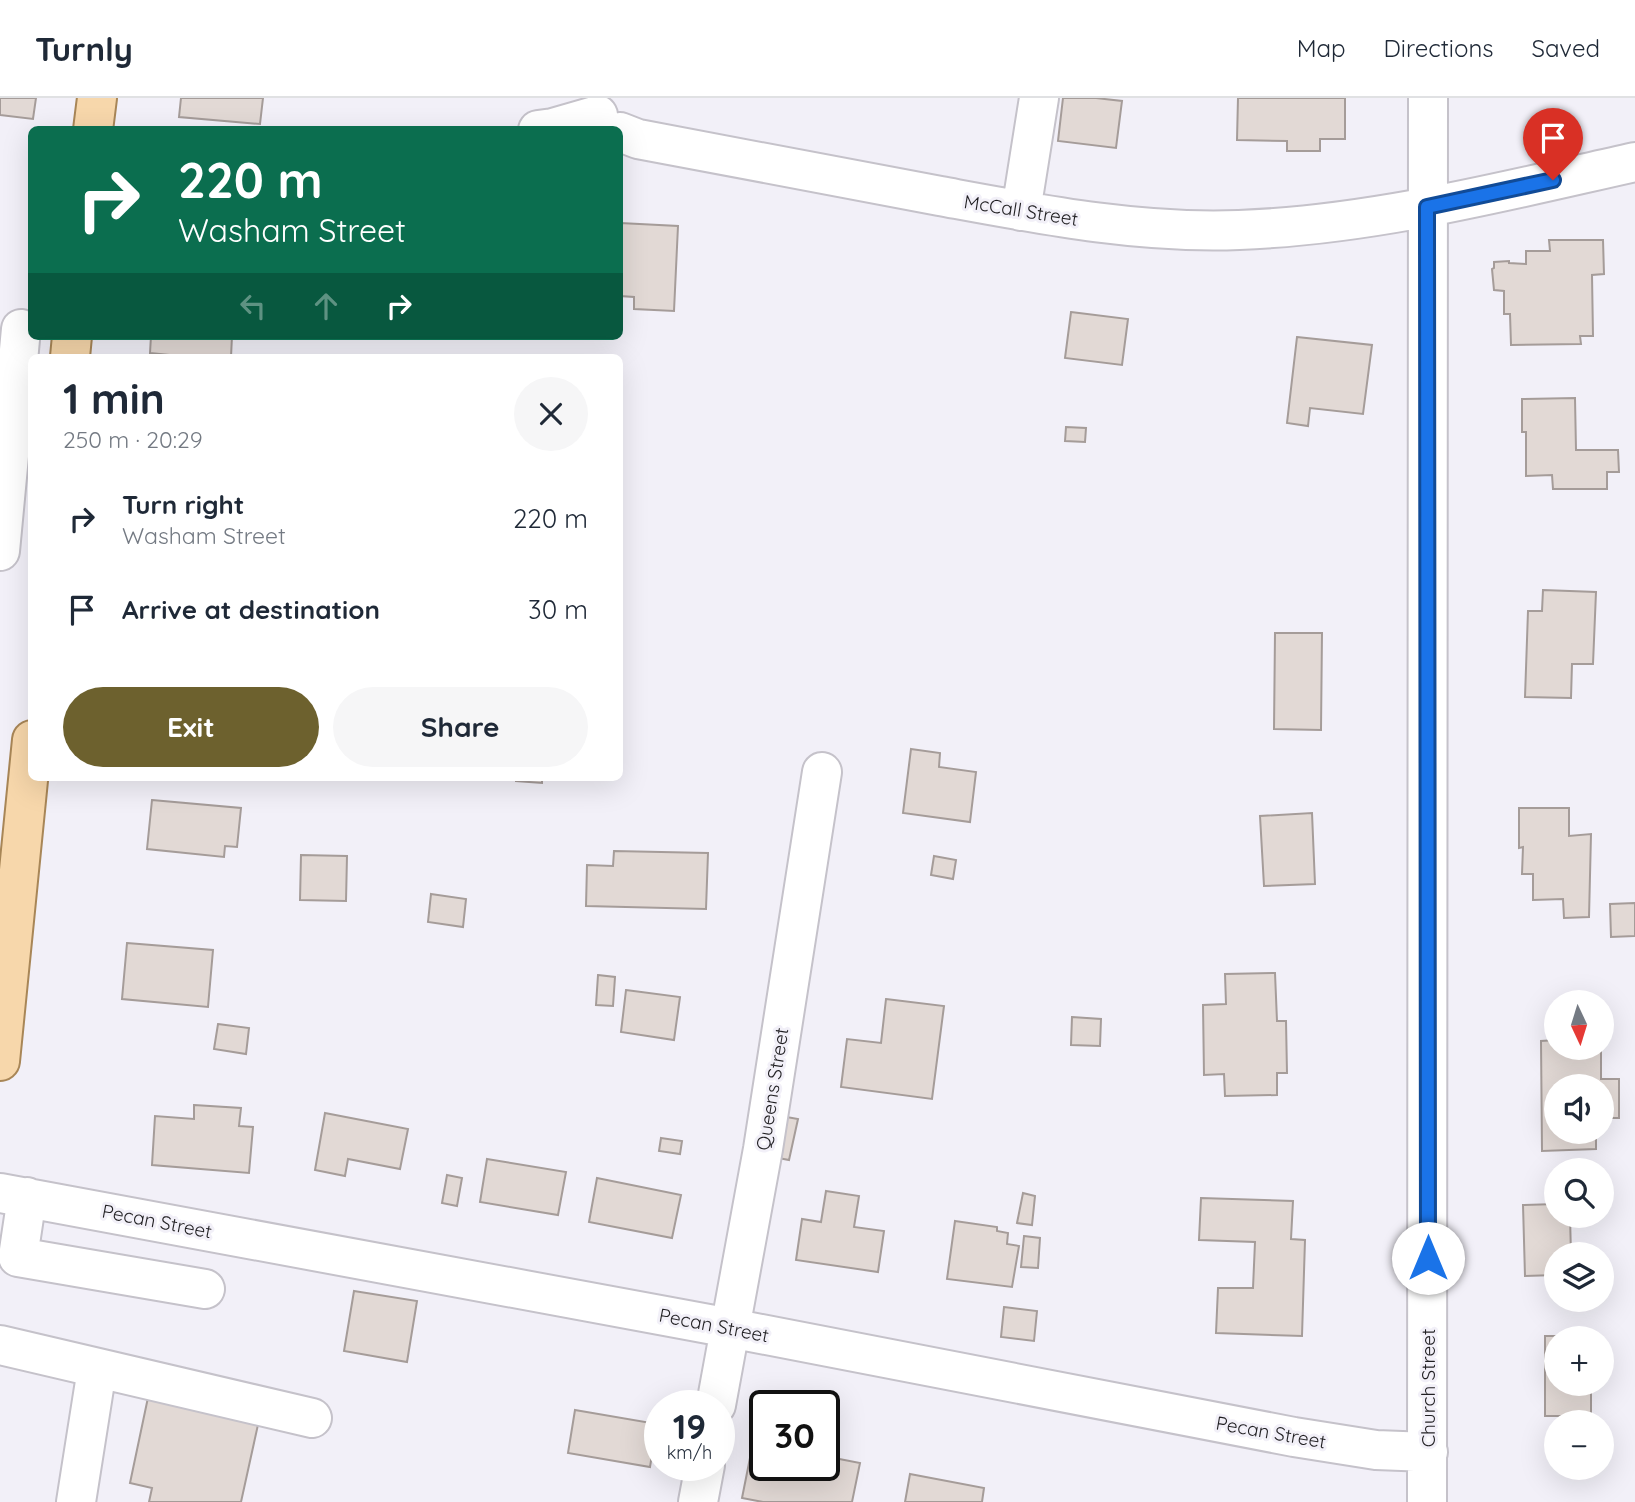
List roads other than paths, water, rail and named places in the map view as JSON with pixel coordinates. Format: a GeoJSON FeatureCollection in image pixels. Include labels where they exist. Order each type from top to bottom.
{"type":"FeatureCollection","features":[{"type":"Feature","properties":{"kind":"main road"},"geometry":{"type":"LineString","coordinates":[[94,126],[97,98]]}},
{"type":"Feature","properties":{"kind":"main road"},"geometry":{"type":"LineString","coordinates":[[0,1061],[4,981],[28,774]]}},
{"type":"Feature","properties":{"kind":"street"},"geometry":{"type":"LineString","coordinates":[[1021,211],[1039,98]]}},
{"type":"Feature","properties":{"kind":"street","name":"Church Street"},"geometry":{"type":"LineString","coordinates":[[1427,1502],[1428,98]]}},
{"type":"Feature","properties":{"kind":"street"},"geometry":{"type":"LineString","coordinates":[[563,126],[605,118]]}},
{"type":"Feature","properties":{"kind":"street","name":"McCall Street"},"geometry":{"type":"LineString","coordinates":[[623,129],[638,139],[1021,211],[1177,230],[1239,230],[1310,224],[1427,207],[1635,162]]}},
{"type":"Feature","properties":{"kind":"street"},"geometry":{"type":"LineString","coordinates":[[0,551],[18,329]]}},
{"type":"Feature","properties":{"kind":"street","name":"Queens Street"},"geometry":{"type":"LineString","coordinates":[[719,1390],[762,1149],[822,772]]}},
{"type":"Feature","properties":{"kind":"street"},"geometry":{"type":"LineString","coordinates":[[14,1195],[18,1257],[205,1289]]}},
{"type":"Feature","properties":{"kind":"street","name":"Pecan Street"},"geometry":{"type":"LineString","coordinates":[[14,1195],[730,1328],[1294,1437],[1376,1450],[1429,1452]]}},
{"type":"Feature","properties":{"kind":"street"},"geometry":{"type":"LineString","coordinates":[[0,1345],[312,1418]]}},
{"type":"Feature","properties":{"kind":"street"},"geometry":{"type":"LineString","coordinates":[[76,1502],[97,1369]]}},
{"type":"Feature","properties":{"kind":"street"},"geometry":{"type":"LineString","coordinates":[[698,1502],[702,1481]]}}]}
